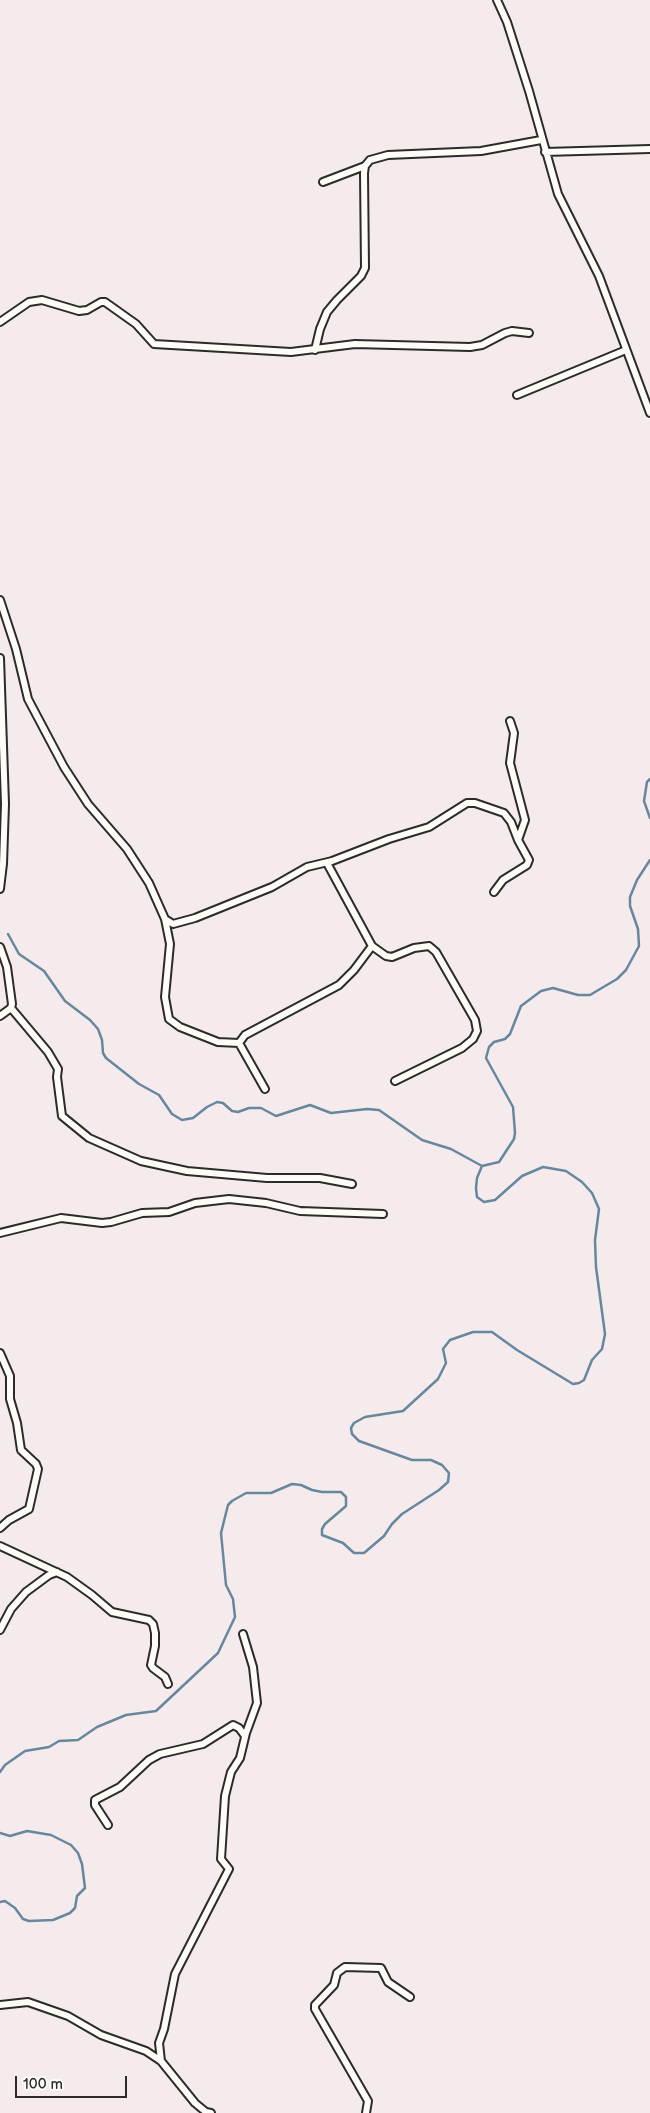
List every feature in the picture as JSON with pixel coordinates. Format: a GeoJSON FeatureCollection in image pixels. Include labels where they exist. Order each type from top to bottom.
{"type":"FeatureCollection","features":[{"type":"Feature","properties":{"kind":"street"},"geometry":{"type":"LineString","coordinates":[[497,0],[507,22],[527,82],[558,194],[599,276],[650,413]]}},
{"type":"Feature","properties":{"kind":"street"},"geometry":{"type":"LineString","coordinates":[[323,182],[365,166],[370,160],[388,155],[480,151],[542,140]]}},
{"type":"Feature","properties":{"kind":"street"},"geometry":{"type":"LineString","coordinates":[[545,152],[650,149]]}},
{"type":"Feature","properties":{"kind":"street"},"geometry":{"type":"LineString","coordinates":[[315,350],[320,329],[327,312],[336,300],[361,276],[365,268],[365,166]]}},
{"type":"Feature","properties":{"kind":"street"},"geometry":{"type":"LineString","coordinates":[[0,322],[29,302],[42,300],[79,310],[87,310],[101,302],[105,302],[136,324],[154,344],[291,352],[355,344],[470,347],[482,345],[512,331],[528,333]]}},
{"type":"Feature","properties":{"kind":"street"},"geometry":{"type":"LineString","coordinates":[[517,395],[626,350]]}},
{"type":"Feature","properties":{"kind":"street"},"geometry":{"type":"LineString","coordinates":[[0,600],[16,649],[28,699],[64,767],[88,804],[127,849],[148,883],[165,919],[170,944],[165,997],[169,1019],[180,1027],[218,1042],[239,1043]]}},
{"type":"Feature","properties":{"kind":"street"},"geometry":{"type":"LineString","coordinates":[[0,658],[1,747],[5,804],[4,864],[0,889]]}},
{"type":"Feature","properties":{"kind":"street"},"geometry":{"type":"LineString","coordinates":[[510,721],[514,733],[510,763],[511,770],[525,820],[518,840]]}},
{"type":"Feature","properties":{"kind":"street"},"geometry":{"type":"LineString","coordinates":[[165,919],[173,924],[195,918],[272,887],[307,867],[327,863],[389,839],[429,827],[467,803],[475,803],[504,813],[511,822],[529,860],[527,865],[503,880],[494,892]]}},
{"type":"Feature","properties":{"kind":"street"},"geometry":{"type":"LineString","coordinates":[[327,863],[372,946],[386,956],[392,957],[429,946],[436,952],[476,1026],[472,1039],[462,1048],[395,1081]]}},
{"type":"Feature","properties":{"kind":"street"},"geometry":{"type":"LineString","coordinates":[[239,1043],[245,1035],[338,985],[354,970],[372,946]]}},
{"type":"Feature","properties":{"kind":"street"},"geometry":{"type":"LineString","coordinates":[[0,947],[7,967],[12,1004],[11,1008],[0,1016]]}},
{"type":"Feature","properties":{"kind":"street"},"geometry":{"type":"LineString","coordinates":[[11,1008],[48,1052],[58,1069],[57,1077],[62,1116],[89,1138],[141,1161],[187,1171],[267,1178],[320,1178],[352,1184]]}},
{"type":"Feature","properties":{"kind":"street"},"geometry":{"type":"LineString","coordinates":[[239,1043],[265,1089]]}},
{"type":"Feature","properties":{"kind":"street"},"geometry":{"type":"LineString","coordinates":[[0,1233],[61,1218],[102,1223],[111,1222],[142,1213],[169,1212],[195,1203],[229,1198],[266,1203],[300,1211],[383,1214]]}},
{"type":"Feature","properties":{"kind":"street"},"geometry":{"type":"LineString","coordinates":[[0,1353],[10,1376],[10,1399],[17,1422],[22,1450],[36,1464],[38,1469],[29,1509],[9,1520],[0,1528]]}},
{"type":"Feature","properties":{"kind":"street"},"geometry":{"type":"LineString","coordinates":[[0,1546],[38,1565],[57,1572],[84,1588],[112,1612],[149,1620],[153,1624],[155,1633],[152,1665],[153,1668],[165,1677],[168,1684]]}},
{"type":"Feature","properties":{"kind":"street"},"geometry":{"type":"LineString","coordinates":[[0,1630],[11,1609],[26,1592],[49,1575],[57,1572]]}},
{"type":"Feature","properties":{"kind":"street"},"geometry":{"type":"LineString","coordinates":[[161,2061],[159,2043],[164,2029],[175,1974],[229,1869],[221,1859],[225,1796],[231,1772],[240,1758],[245,1736],[257,1703],[253,1667],[243,1634]]}},
{"type":"Feature","properties":{"kind":"street"},"geometry":{"type":"LineString","coordinates":[[108,1825],[95,1805],[95,1800],[120,1787],[149,1760],[160,1754],[203,1744],[233,1725],[239,1728],[245,1736]]}},
{"type":"Feature","properties":{"kind":"street"},"geometry":{"type":"LineString","coordinates":[[366,2113],[368,2101],[315,2009],[316,2005],[334,1985],[337,1973],[346,1968],[381,1968],[388,1982],[410,1997]]}},
{"type":"Feature","properties":{"kind":"street"},"geometry":{"type":"LineString","coordinates":[[0,2005],[28,2002],[64,2014],[86,2028],[146,2051],[161,2061],[195,2103],[207,2113]]}},
{"type":"Feature","properties":{"kind":"waterway"},"geometry":{"type":"LineString","coordinates":[[650,779],[647,782],[644,801],[650,818]]}},
{"type":"Feature","properties":{"kind":"waterway"},"geometry":{"type":"LineString","coordinates":[[482,1166],[499,1162],[514,1139],[515,1133],[513,1107],[486,1058],[489,1047],[494,1042],[505,1039],[510,1034],[521,1006],[541,991],[553,988],[578,995],[590,995],[617,979],[626,970],[639,946],[638,929],[630,906],[630,897],[637,880],[650,860]]}},
{"type":"Feature","properties":{"kind":"waterway"},"geometry":{"type":"LineString","coordinates":[[8,934],[19,954],[44,971],[65,1001],[90,1020],[98,1029],[102,1040],[103,1053],[106,1058],[139,1084],[159,1095],[172,1114],[182,1120],[193,1118],[217,1102],[223,1103],[232,1111],[238,1112],[249,1108],[261,1108],[276,1116],[310,1105],[331,1113],[367,1109],[379,1110],[422,1140],[451,1149],[482,1166]]}},
{"type":"Feature","properties":{"kind":"waterway"},"geometry":{"type":"LineString","coordinates":[[0,1772],[5,1765],[25,1751],[49,1747],[59,1741],[78,1740],[97,1727],[126,1715],[156,1711],[218,1653],[235,1617],[233,1599],[226,1585],[221,1533],[228,1505],[232,1501],[246,1493],[271,1493],[292,1484],[322,1492],[341,1492],[346,1497],[346,1506],[325,1524],[322,1529],[322,1535],[343,1543],[354,1553],[364,1553],[384,1536],[402,1514],[448,1482],[449,1473],[442,1465],[431,1460],[412,1460],[359,1441],[352,1434],[351,1428],[354,1423],[365,1417],[403,1411],[438,1379],[446,1363],[443,1349],[450,1340],[473,1332],[492,1332],[517,1350],[573,1384],[584,1380],[592,1360],[602,1349],[605,1334],[596,1267],[595,1240],[599,1209],[592,1193],[582,1182],[566,1171],[543,1167],[522,1176],[495,1200],[484,1202],[477,1197],[476,1188],[477,1178],[482,1166]]}},
{"type":"Feature","properties":{"kind":"waterway"},"geometry":{"type":"LineString","coordinates":[[0,1833],[10,1836],[27,1831],[51,1835],[71,1845],[78,1853],[82,1864],[85,1888],[77,1896],[75,1908],[70,1913],[53,1920],[29,1921],[23,1919],[15,1908],[5,1901],[0,1902]]}}]}
